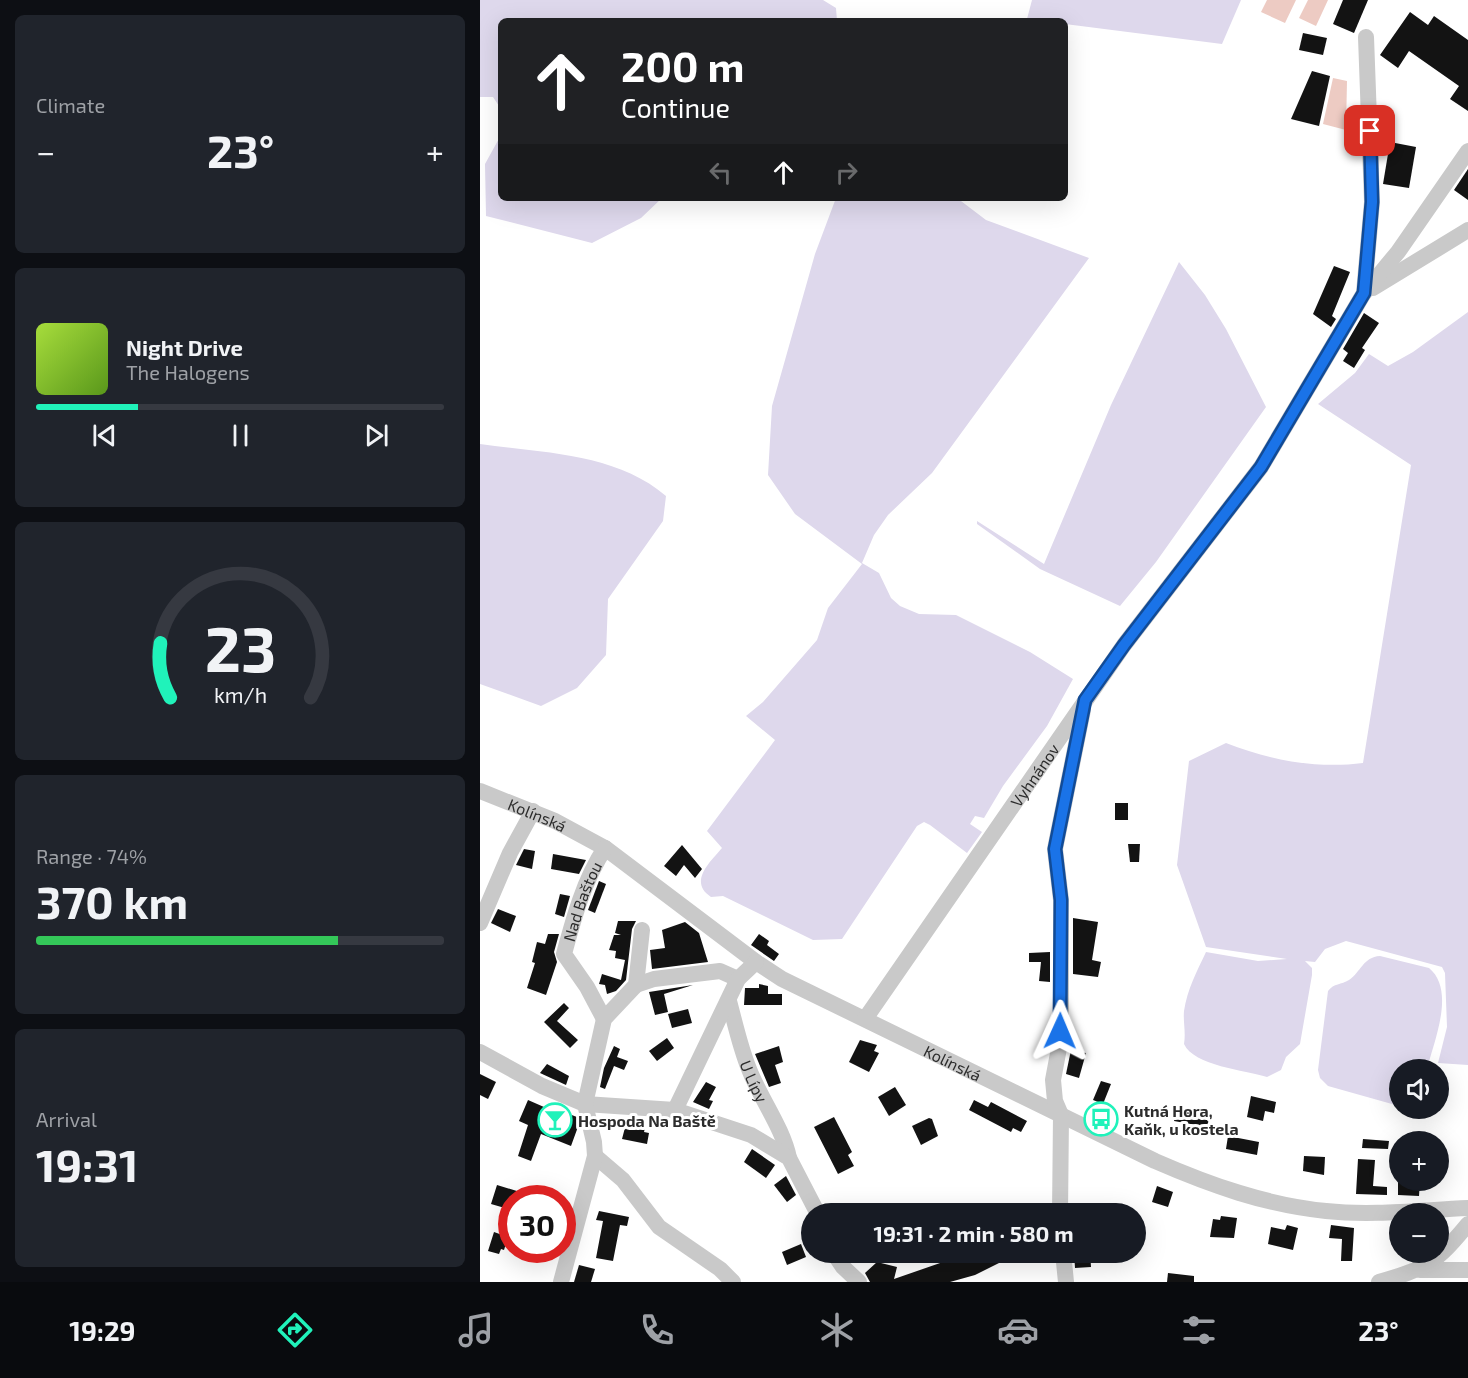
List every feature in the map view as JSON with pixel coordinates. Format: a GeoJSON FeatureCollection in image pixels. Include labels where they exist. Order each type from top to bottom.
{"type":"FeatureCollection","features":[{"type":"Feature","properties":{"kind":"street"},"geometry":{"type":"LineString","coordinates":[[1364,293],[1372,202],[1366,37]]}},
{"type":"Feature","properties":{"kind":"street"},"geometry":{"type":"LineString","coordinates":[[1085,700],[1124,645],[1261,467],[1364,293],[1398,252],[1468,151]]}},
{"type":"Feature","properties":{"kind":"street"},"geometry":{"type":"LineString","coordinates":[[1364,293],[1408,269],[1468,230]]}},
{"type":"Feature","properties":{"kind":"street","name":"Vyhnánov"},"geometry":{"type":"LineString","coordinates":[[865,1018],[1085,700]]}},
{"type":"Feature","properties":{"kind":"street","name":"Vyhnánov"},"geometry":{"type":"LineString","coordinates":[[1060,1203],[1060,1115],[1055,1101],[1053,1080],[1059,1048],[1061,1014],[1061,900],[1055,849],[1085,700]]}},
{"type":"Feature","properties":{"kind":"street","name":"Kolínská"},"geometry":{"type":"LineString","coordinates":[[480,791],[532,811],[605,848],[756,962],[782,979],[1155,1161],[1215,1187],[1292,1206],[1328,1211],[1366,1212],[1468,1208]]}},
{"type":"Feature","properties":{"kind":"street"},"geometry":{"type":"LineString","coordinates":[[480,924],[510,853],[532,811]]}},
{"type":"Feature","properties":{"kind":"street","name":"Nad Baštou"},"geometry":{"type":"LineString","coordinates":[[604,1019],[587,987],[564,954],[583,891],[594,863],[605,848]]}},
{"type":"Feature","properties":{"kind":"street"},"geometry":{"type":"LineString","coordinates":[[636,985],[642,930]]}},
{"type":"Feature","properties":{"kind":"street"},"geometry":{"type":"LineString","coordinates":[[675,1110],[738,979],[756,962]]}},
{"type":"Feature","properties":{"kind":"street"},"geometry":{"type":"LineString","coordinates":[[561,1282],[595,1156],[585,1104],[604,1019],[636,985],[654,979],[720,971],[738,979]]}},
{"type":"Feature","properties":{"kind":"street","name":"U Lípy"},"geometry":{"type":"LineString","coordinates":[[729,1001],[748,1067],[786,1143],[789,1158],[812,1203]]}},
{"type":"Feature","properties":{"kind":"street"},"geometry":{"type":"LineString","coordinates":[[480,1052],[542,1086],[585,1104],[675,1110],[729,1125],[751,1135],[789,1158]]}},
{"type":"Feature","properties":{"kind":"street"},"geometry":{"type":"LineString","coordinates":[[595,1156],[623,1180],[658,1227],[720,1269],[733,1282]]}},
{"type":"Feature","properties":{"kind":"street"},"geometry":{"type":"LineString","coordinates":[[1379,1282],[1419,1270],[1437,1258],[1468,1224]]}},
{"type":"Feature","properties":{"kind":"street"},"geometry":{"type":"LineString","coordinates":[[840,1263],[859,1282]]}},
{"type":"Feature","properties":{"kind":"street"},"geometry":{"type":"LineString","coordinates":[[1065,1263],[1066,1282]]}},
{"type":"Feature","properties":{"kind":"street"},"geometry":{"type":"LineString","coordinates":[[1419,1270],[1460,1274]]}},
{"type":"Feature","properties":{"kind":"shaded area"},"geometry":{"type":"Polygon","coordinates":[[[480,0],[823,0],[836,8],[837,18],[498,18],[498,104],[493,97],[480,97],[480,0]]]}},
{"type":"Feature","properties":{"kind":"shaded area"},"geometry":{"type":"Polygon","coordinates":[[[1032,0],[1241,0],[1222,44],[1068,24],[1068,18],[1027,18],[1032,0]]]}},
{"type":"Feature","properties":{"kind":"shaded area"},"geometry":{"type":"Polygon","coordinates":[[[1267,0],[1296,0],[1285,23],[1261,12],[1267,0]]]}},
{"type":"Feature","properties":{"kind":"shaded area"},"geometry":{"type":"Polygon","coordinates":[[[1308,0],[1328,0],[1316,26],[1299,18],[1308,0]]]}},
{"type":"Feature","properties":{"kind":"shaded area"},"geometry":{"type":"Polygon","coordinates":[[[1333,78],[1347,81],[1346,130],[1323,124],[1333,78]]]}},
{"type":"Feature","properties":{"kind":"shaded area"},"geometry":{"type":"Polygon","coordinates":[[[498,140],[498,201],[659,201],[641,218],[592,243],[486,216],[485,164],[498,140]]]}},
{"type":"Feature","properties":{"kind":"shaded area"},"geometry":{"type":"Polygon","coordinates":[[[835,201],[961,201],[986,220],[1089,258],[932,473],[888,515],[874,535],[862,563],[879,573],[891,598],[900,606],[919,614],[956,615],[1030,652],[1073,679],[1047,726],[1003,786],[984,818],[975,816],[970,824],[982,832],[967,853],[924,822],[917,826],[842,939],[813,940],[723,896],[711,897],[704,891],[701,879],[707,866],[722,848],[707,831],[775,740],[746,716],[763,702],[817,640],[828,608],[862,564],[795,514],[768,475],[772,406],[815,254],[835,201]]]}},
{"type":"Feature","properties":{"kind":"shaded area"},"geometry":{"type":"Polygon","coordinates":[[[1179,262],[1205,295],[1226,329],[1266,407],[1156,562],[1120,606],[1040,569],[977,524],[977,521],[1044,564],[1111,405],[1179,262]]]}},
{"type":"Feature","properties":{"kind":"shaded area"},"geometry":{"type":"Polygon","coordinates":[[[1468,312],[1468,1065],[1449,1064],[1449,1059],[1439,1059],[1447,1027],[1445,973],[1442,967],[1346,941],[1325,949],[1315,962],[1305,961],[1312,968],[1312,975],[1300,1044],[1286,1057],[1281,1070],[1267,1077],[1209,1062],[1198,1057],[1184,1044],[1185,1003],[1206,952],[1258,961],[1287,959],[1206,947],[1177,865],[1189,761],[1226,743],[1293,762],[1328,765],[1363,763],[1411,465],[1318,404],[1355,373],[1369,354],[1388,366],[1413,352],[1468,312]]]}},
{"type":"Feature","properties":{"kind":"shaded area"},"geometry":{"type":"Polygon","coordinates":[[[480,444],[553,453],[602,463],[625,471],[666,496],[663,521],[608,599],[606,655],[577,688],[541,706],[480,684],[480,444]]]}},
{"type":"Feature","properties":{"kind":"shaded area"},"geometry":{"type":"Polygon","coordinates":[[[1380,956],[1429,968],[1437,978],[1441,989],[1441,1016],[1430,1059],[1389,1059],[1389,1103],[1328,1086],[1320,1078],[1318,1070],[1328,991],[1349,980],[1374,957],[1380,956]]]}},
{"type":"Feature","properties":{"kind":"building"},"geometry":{"type":"Polygon","coordinates":[[[1343,0],[1368,0],[1354,33],[1333,24],[1343,0]]]}},
{"type":"Feature","properties":{"kind":"building"},"geometry":{"type":"Polygon","coordinates":[[[1410,12],[1428,25],[1434,16],[1468,40],[1468,111],[1450,99],[1459,86],[1409,51],[1398,68],[1380,55],[1410,12]]]}},
{"type":"Feature","properties":{"kind":"building"},"geometry":{"type":"Polygon","coordinates":[[[1303,33],[1327,38],[1323,55],[1299,50],[1303,33]]]}},
{"type":"Feature","properties":{"kind":"building"},"geometry":{"type":"Polygon","coordinates":[[[1312,71],[1330,76],[1319,126],[1291,119],[1312,71]]]}},
{"type":"Feature","properties":{"kind":"building"},"geometry":{"type":"Polygon","coordinates":[[[1390,142],[1416,147],[1409,188],[1383,184],[1390,142]]]}},
{"type":"Feature","properties":{"kind":"building"},"geometry":{"type":"Polygon","coordinates":[[[1468,169],[1468,200],[1454,190],[1468,169]]]}},
{"type":"Feature","properties":{"kind":"building"},"geometry":{"type":"Polygon","coordinates":[[[1334,266],[1350,272],[1332,316],[1336,319],[1331,327],[1313,314],[1334,266]]]}},
{"type":"Feature","properties":{"kind":"building"},"geometry":{"type":"Polygon","coordinates":[[[1364,313],[1379,323],[1362,348],[1365,350],[1354,368],[1343,361],[1348,353],[1343,349],[1364,313]]]}},
{"type":"Feature","properties":{"kind":"building"},"geometry":{"type":"Polygon","coordinates":[[[1115,803],[1128,803],[1128,820],[1115,820],[1115,803]]]}},
{"type":"Feature","properties":{"kind":"building"},"geometry":{"type":"Polygon","coordinates":[[[1128,844],[1140,844],[1139,862],[1130,862],[1128,844]]]}},
{"type":"Feature","properties":{"kind":"building"},"geometry":{"type":"Polygon","coordinates":[[[682,845],[702,869],[695,878],[684,865],[676,876],[664,866],[682,845]]]}},
{"type":"Feature","properties":{"kind":"building"},"geometry":{"type":"Polygon","coordinates":[[[524,849],[535,851],[532,869],[516,865],[524,849]]]}},
{"type":"Feature","properties":{"kind":"building"},"geometry":{"type":"Polygon","coordinates":[[[553,854],[586,860],[579,874],[551,869],[553,854]]]}},
{"type":"Feature","properties":{"kind":"building"},"geometry":{"type":"Polygon","coordinates":[[[599,881],[606,884],[595,913],[588,910],[599,881]]]}},
{"type":"Feature","properties":{"kind":"building"},"geometry":{"type":"Polygon","coordinates":[[[560,894],[570,896],[564,917],[555,914],[560,894]]]}},
{"type":"Feature","properties":{"kind":"building"},"geometry":{"type":"Polygon","coordinates":[[[498,909],[516,916],[510,932],[491,923],[498,909]]]}},
{"type":"Feature","properties":{"kind":"building"},"geometry":{"type":"Polygon","coordinates":[[[1073,918],[1098,922],[1092,960],[1101,962],[1098,977],[1073,974],[1073,918]]]}},
{"type":"Feature","properties":{"kind":"building"},"geometry":{"type":"Polygon","coordinates":[[[618,921],[636,921],[632,929],[626,980],[616,991],[607,994],[605,985],[599,984],[602,974],[621,980],[625,960],[615,958],[616,951],[609,950],[614,935],[621,935],[615,933],[618,921]]]}},
{"type":"Feature","properties":{"kind":"building"},"geometry":{"type":"Polygon","coordinates":[[[685,922],[699,933],[708,962],[652,969],[650,950],[665,948],[662,930],[685,922]]]}},
{"type":"Feature","properties":{"kind":"building"},"geometry":{"type":"Polygon","coordinates":[[[548,934],[559,934],[554,952],[557,962],[546,995],[527,988],[535,963],[532,962],[537,942],[545,944],[548,934]]]}},
{"type":"Feature","properties":{"kind":"building"},"geometry":{"type":"Polygon","coordinates":[[[759,934],[769,941],[767,945],[779,954],[774,961],[751,945],[759,934]]]}},
{"type":"Feature","properties":{"kind":"building"},"geometry":{"type":"Polygon","coordinates":[[[1050,952],[1050,982],[1039,981],[1041,962],[1029,962],[1029,953],[1050,952]]]}},
{"type":"Feature","properties":{"kind":"building"},"geometry":{"type":"Polygon","coordinates":[[[759,984],[768,986],[768,994],[782,994],[782,1005],[744,1005],[745,988],[759,988],[759,984]]]}},
{"type":"Feature","properties":{"kind":"building"},"geometry":{"type":"Polygon","coordinates":[[[693,985],[664,994],[668,1012],[655,1015],[649,992],[693,985]]]}},
{"type":"Feature","properties":{"kind":"building"},"geometry":{"type":"Polygon","coordinates":[[[564,1003],[569,1008],[557,1021],[578,1040],[570,1048],[544,1022],[564,1003]]]}},
{"type":"Feature","properties":{"kind":"building"},"geometry":{"type":"Polygon","coordinates":[[[688,1009],[692,1023],[672,1028],[668,1014],[688,1009]]]}},
{"type":"Feature","properties":{"kind":"building"},"geometry":{"type":"Polygon","coordinates":[[[667,1038],[674,1048],[657,1061],[649,1051],[667,1038]]]}},
{"type":"Feature","properties":{"kind":"building"},"geometry":{"type":"Polygon","coordinates":[[[860,1040],[877,1045],[874,1051],[879,1053],[869,1072],[849,1062],[860,1040]]]}},
{"type":"Feature","properties":{"kind":"building"},"geometry":{"type":"Polygon","coordinates":[[[614,1046],[620,1049],[617,1057],[628,1061],[624,1070],[614,1066],[605,1089],[600,1087],[604,1068],[614,1046]]]}},
{"type":"Feature","properties":{"kind":"building"},"geometry":{"type":"Polygon","coordinates":[[[779,1046],[783,1062],[775,1065],[781,1083],[769,1087],[755,1054],[779,1046]]]}},
{"type":"Feature","properties":{"kind":"building"},"geometry":{"type":"Polygon","coordinates":[[[1071,1050],[1086,1053],[1079,1078],[1066,1074],[1071,1050]]]}},
{"type":"Feature","properties":{"kind":"building"},"geometry":{"type":"Polygon","coordinates":[[[547,1064],[569,1076],[566,1085],[540,1073],[547,1064]]]}},
{"type":"Feature","properties":{"kind":"building"},"geometry":{"type":"Polygon","coordinates":[[[480,1074],[496,1082],[488,1099],[480,1095],[480,1074]]]}},
{"type":"Feature","properties":{"kind":"building"},"geometry":{"type":"Polygon","coordinates":[[[1101,1081],[1111,1084],[1103,1104],[1093,1100],[1101,1081]]]}},
{"type":"Feature","properties":{"kind":"building"},"geometry":{"type":"Polygon","coordinates":[[[706,1082],[716,1087],[709,1100],[713,1101],[709,1109],[693,1102],[706,1082]]]}},
{"type":"Feature","properties":{"kind":"building"},"geometry":{"type":"Polygon","coordinates":[[[895,1087],[906,1105],[889,1116],[878,1097],[895,1087]]]}},
{"type":"Feature","properties":{"kind":"building"},"geometry":{"type":"Polygon","coordinates":[[[1251,1096],[1276,1102],[1274,1113],[1265,1111],[1263,1121],[1247,1117],[1251,1096]]]}},
{"type":"Feature","properties":{"kind":"building"},"geometry":{"type":"Polygon","coordinates":[[[528,1100],[560,1114],[561,1111],[577,1117],[579,1124],[571,1146],[541,1134],[531,1161],[518,1156],[528,1125],[519,1121],[528,1100]]]}},
{"type":"Feature","properties":{"kind":"building"},"geometry":{"type":"Polygon","coordinates":[[[974,1100],[988,1107],[991,1102],[1027,1121],[1021,1132],[1013,1128],[1011,1132],[969,1110],[974,1100]]]}},
{"type":"Feature","properties":{"kind":"building"},"geometry":{"type":"Polygon","coordinates":[[[1177,1109],[1210,1116],[1207,1127],[1174,1121],[1177,1109]]]}},
{"type":"Feature","properties":{"kind":"building"},"geometry":{"type":"Polygon","coordinates":[[[834,1117],[852,1152],[848,1155],[854,1166],[838,1174],[814,1127],[834,1117]]]}},
{"type":"Feature","properties":{"kind":"building"},"geometry":{"type":"Polygon","coordinates":[[[929,1118],[932,1119],[938,1136],[921,1145],[912,1126],[929,1118]]]}},
{"type":"Feature","properties":{"kind":"building"},"geometry":{"type":"Polygon","coordinates":[[[627,1120],[646,1124],[644,1132],[649,1133],[647,1144],[622,1139],[627,1120]]]}},
{"type":"Feature","properties":{"kind":"building"},"geometry":{"type":"Polygon","coordinates":[[[1228,1136],[1259,1142],[1257,1155],[1226,1149],[1228,1136]]]}},
{"type":"Feature","properties":{"kind":"building"},"geometry":{"type":"Polygon","coordinates":[[[1363,1139],[1389,1141],[1388,1149],[1362,1148],[1363,1139]]]}},
{"type":"Feature","properties":{"kind":"building"},"geometry":{"type":"Polygon","coordinates":[[[752,1149],[775,1165],[766,1178],[744,1162],[752,1149]]]}},
{"type":"Feature","properties":{"kind":"building"},"geometry":{"type":"Polygon","coordinates":[[[1304,1156],[1325,1157],[1324,1175],[1303,1171],[1304,1156]]]}},
{"type":"Feature","properties":{"kind":"building"},"geometry":{"type":"Polygon","coordinates":[[[1358,1159],[1375,1160],[1373,1186],[1387,1187],[1387,1195],[1356,1194],[1358,1159]]]}},
{"type":"Feature","properties":{"kind":"building"},"geometry":{"type":"Polygon","coordinates":[[[786,1176],[796,1195],[787,1202],[774,1185],[786,1176]]]}},
{"type":"Feature","properties":{"kind":"building"},"geometry":{"type":"Polygon","coordinates":[[[497,1185],[498,1185],[498,1206],[491,1204],[497,1185]]]}},
{"type":"Feature","properties":{"kind":"building"},"geometry":{"type":"Polygon","coordinates":[[[1157,1186],[1173,1192],[1168,1207],[1152,1202],[1157,1186]]]}},
{"type":"Feature","properties":{"kind":"building"},"geometry":{"type":"Polygon","coordinates":[[[1398,1191],[1419,1191],[1419,1196],[1398,1195],[1398,1191]]]}},
{"type":"Feature","properties":{"kind":"building"},"geometry":{"type":"Polygon","coordinates":[[[599,1211],[629,1217],[627,1226],[620,1225],[613,1261],[596,1258],[603,1221],[596,1220],[599,1211]]]}},
{"type":"Feature","properties":{"kind":"building"},"geometry":{"type":"Polygon","coordinates":[[[1221,1216],[1237,1218],[1234,1238],[1210,1237],[1213,1219],[1220,1220],[1221,1216]]]}},
{"type":"Feature","properties":{"kind":"building"},"geometry":{"type":"Polygon","coordinates":[[[1287,1225],[1298,1228],[1293,1250],[1268,1244],[1271,1227],[1285,1230],[1287,1225]]]}},
{"type":"Feature","properties":{"kind":"building"},"geometry":{"type":"Polygon","coordinates":[[[1331,1225],[1354,1228],[1352,1261],[1341,1261],[1342,1239],[1329,1238],[1331,1225]]]}},
{"type":"Feature","properties":{"kind":"building"},"geometry":{"type":"Polygon","coordinates":[[[494,1232],[498,1233],[498,1254],[488,1251],[494,1232]]]}},
{"type":"Feature","properties":{"kind":"building"},"geometry":{"type":"Polygon","coordinates":[[[801,1244],[801,1259],[787,1265],[782,1252],[801,1244]]]}},
{"type":"Feature","properties":{"kind":"building"},"geometry":{"type":"Polygon","coordinates":[[[876,1263],[881,1263],[897,1267],[894,1279],[940,1263],[999,1263],[975,1275],[950,1282],[870,1282],[865,1273],[876,1263]]]}},
{"type":"Feature","properties":{"kind":"building"},"geometry":{"type":"Polygon","coordinates":[[[1075,1263],[1091,1263],[1091,1267],[1075,1268],[1075,1263]]]}},
{"type":"Feature","properties":{"kind":"building"},"geometry":{"type":"Polygon","coordinates":[[[579,1265],[595,1269],[591,1282],[574,1282],[579,1265]]]}},
{"type":"Feature","properties":{"kind":"building"},"geometry":{"type":"Polygon","coordinates":[[[1168,1273],[1194,1276],[1194,1282],[1167,1282],[1168,1273]]]}},
{"type":"Feature","properties":{"kind":"place","name":"Kutná Hora, Kaňk, u kostela"},"geometry":{"type":"Point","coordinates":[1101,1119]}},
{"type":"Feature","properties":{"kind":"place","name":"Hospoda Na Baště"},"geometry":{"type":"Point","coordinates":[555,1120]}},
{"type":"Feature","properties":{"kind":"route"},"geometry":{"type":"LineString","coordinates":[[1060,1031],[1061,900],[1055,849],[1069,770],[1085,700],[1124,645],[1261,467],[1364,293],[1372,202],[1370,131]]}}]}
